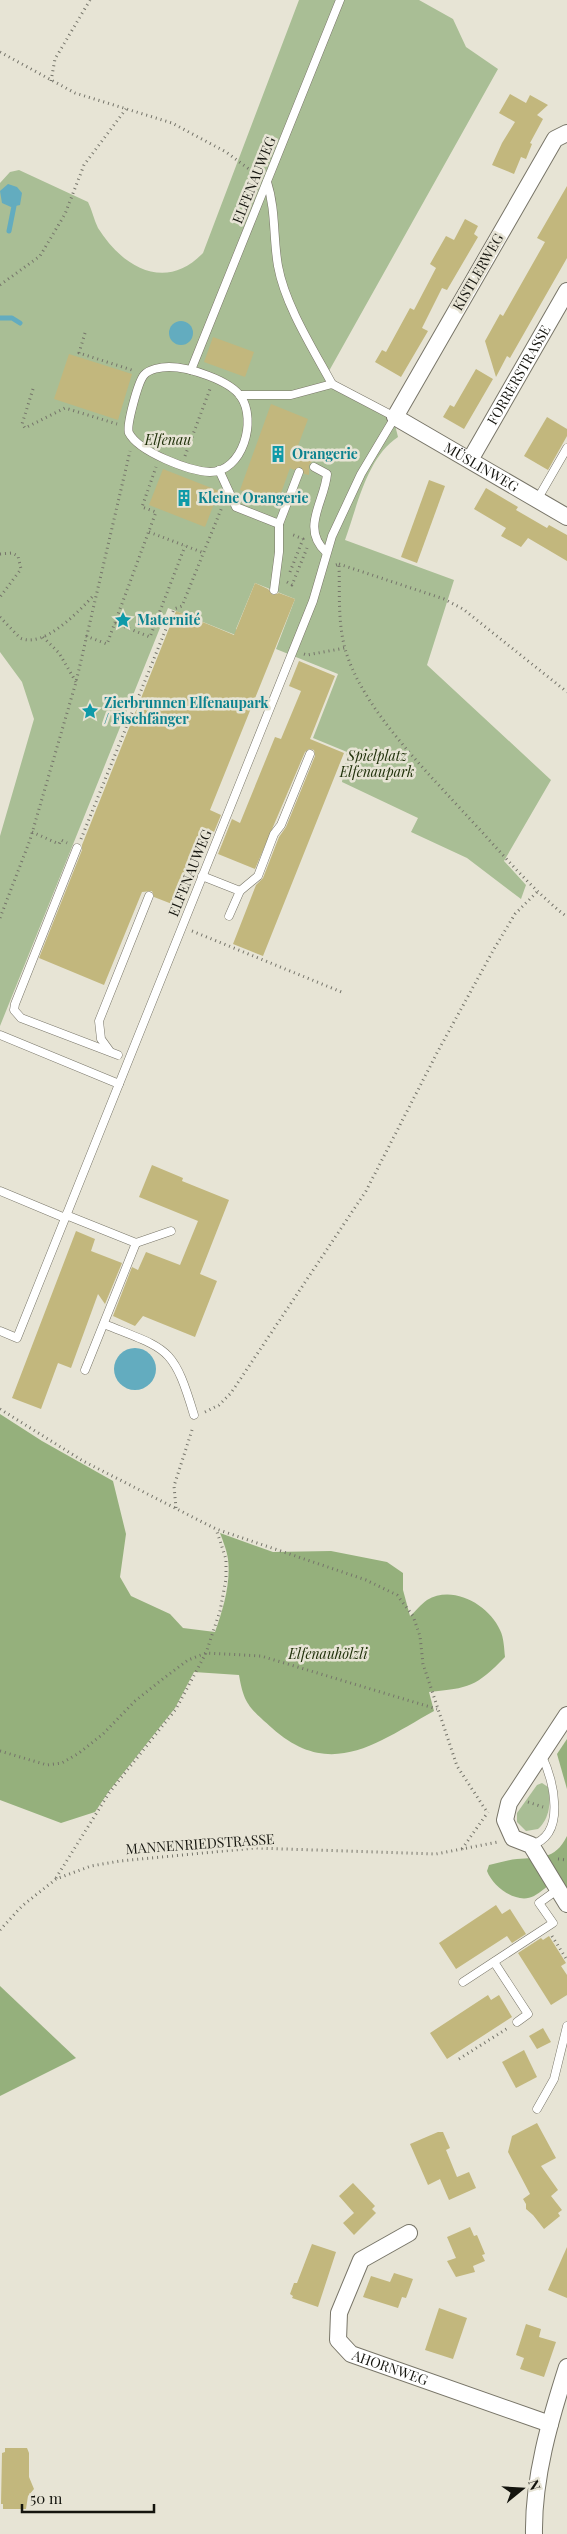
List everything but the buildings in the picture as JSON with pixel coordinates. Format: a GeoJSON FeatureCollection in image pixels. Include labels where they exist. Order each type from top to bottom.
{"type":"FeatureCollection","features":[{"type":"Feature","properties":{"kind":"street","name":"KISTLERWEG"},"geometry":{"type":"LineString","coordinates":[[395,417],[555,139],[567,134]]}},
{"type":"Feature","properties":{"kind":"street","name":"FORRERSTRASSE"},"geometry":{"type":"LineString","coordinates":[[470,460],[567,291]]}},
{"type":"Feature","properties":{"kind":"street","name":"MÜSLINWEG"},"geometry":{"type":"LineString","coordinates":[[395,417],[567,517]]}},
{"type":"Feature","properties":{"kind":"street"},"geometry":{"type":"LineString","coordinates":[[567,1715],[507,1806],[505,1820],[513,1838],[531,1845],[567,1904]]}},
{"type":"Feature","properties":{"kind":"street","name":"AHORNWEG"},"geometry":{"type":"LineString","coordinates":[[409,2233],[361,2260],[339,2313],[338,2340],[351,2354],[550,2424]]}},
{"type":"Feature","properties":{"kind":"street"},"geometry":{"type":"LineString","coordinates":[[534,2534],[538,2483],[550,2424],[567,2367]]}},
{"type":"Feature","properties":{"kind":"lane","name":"ELFENAUWEG"},"geometry":{"type":"LineString","coordinates":[[191,370],[340,0]]}},
{"type":"Feature","properties":{"kind":"lane"},"geometry":{"type":"LineString","coordinates":[[267,182],[273,202],[278,265],[283,284],[332,384],[395,417]]}},
{"type":"Feature","properties":{"kind":"lane"},"geometry":{"type":"LineString","coordinates":[[169,367],[191,370],[226,384],[240,395],[248,415],[247,432],[237,457],[229,465],[219,470],[205,471],[160,457],[146,449],[133,438],[128,427],[145,374],[169,367]]}},
{"type":"Feature","properties":{"kind":"lane"},"geometry":{"type":"LineString","coordinates":[[240,395],[290,395],[332,384]]}},
{"type":"Feature","properties":{"kind":"lane","name":"ELFENAUWEG"},"geometry":{"type":"LineString","coordinates":[[0,1331],[17,1338],[313,601],[326,552],[361,474],[395,417]]}},
{"type":"Feature","properties":{"kind":"lane"},"geometry":{"type":"LineString","coordinates":[[537,500],[567,448]]}},
{"type":"Feature","properties":{"kind":"lane"},"geometry":{"type":"LineString","coordinates":[[314,467],[327,474],[315,512],[314,525],[317,542],[326,552]]}},
{"type":"Feature","properties":{"kind":"lane"},"geometry":{"type":"LineString","coordinates":[[219,470],[236,506],[279,527]]}},
{"type":"Feature","properties":{"kind":"lane"},"geometry":{"type":"LineString","coordinates":[[274,590],[279,527],[299,472]]}},
{"type":"Feature","properties":{"kind":"lane"},"geometry":{"type":"LineString","coordinates":[[229,916],[240,890],[258,876],[274,834],[282,825],[310,754]]}},
{"type":"Feature","properties":{"kind":"lane"},"geometry":{"type":"LineString","coordinates":[[77,848],[14,1010],[21,1018],[128,1059]]}},
{"type":"Feature","properties":{"kind":"lane"},"geometry":{"type":"LineString","coordinates":[[202,876],[240,890]]}},
{"type":"Feature","properties":{"kind":"lane"},"geometry":{"type":"LineString","coordinates":[[118,1055],[102,1043],[98,1032],[98,1021],[149,896]]}},
{"type":"Feature","properties":{"kind":"lane"},"geometry":{"type":"LineString","coordinates":[[0,1035],[118,1084]]}},
{"type":"Feature","properties":{"kind":"lane"},"geometry":{"type":"LineString","coordinates":[[0,1191],[136,1243],[171,1231]]}},
{"type":"Feature","properties":{"kind":"lane"},"geometry":{"type":"LineString","coordinates":[[85,1370],[136,1243]]}},
{"type":"Feature","properties":{"kind":"lane"},"geometry":{"type":"LineString","coordinates":[[104,1324],[151,1343],[169,1354],[178,1368],[194,1415]]}},
{"type":"Feature","properties":{"kind":"lane"},"geometry":{"type":"LineString","coordinates":[[531,1845],[542,1841],[552,1832],[556,1823],[554,1785],[542,1754]]}},
{"type":"Feature","properties":{"kind":"lane"},"geometry":{"type":"LineString","coordinates":[[463,1982],[553,1923],[540,1902],[557,1890]]}},
{"type":"Feature","properties":{"kind":"lane"},"geometry":{"type":"LineString","coordinates":[[494,1962],[528,2014],[517,2022]]}},
{"type":"Feature","properties":{"kind":"lane"},"geometry":{"type":"LineString","coordinates":[[537,2109],[554,2079],[567,2026]]}},
{"type":"Feature","properties":{"kind":"path"},"geometry":{"type":"LineString","coordinates":[[51,80],[55,60],[90,0]]}},
{"type":"Feature","properties":{"kind":"path"},"geometry":{"type":"LineString","coordinates":[[0,52],[74,93],[172,123],[226,152],[258,176]]}},
{"type":"Feature","properties":{"kind":"path"},"geometry":{"type":"LineString","coordinates":[[0,285],[40,256],[65,214],[84,165],[126,109]]}},
{"type":"Feature","properties":{"kind":"path"},"geometry":{"type":"LineString","coordinates":[[85,333],[79,353],[145,374]]}},
{"type":"Feature","properties":{"kind":"path"},"geometry":{"type":"LineString","coordinates":[[182,464],[213,379]]}},
{"type":"Feature","properties":{"kind":"path"},"geometry":{"type":"LineString","coordinates":[[33,389],[22,424],[24,428],[59,408],[65,408],[128,427]]}},
{"type":"Feature","properties":{"kind":"path"},"geometry":{"type":"LineString","coordinates":[[0,918],[32,832],[76,682],[133,438]]}},
{"type":"Feature","properties":{"kind":"path"},"geometry":{"type":"LineString","coordinates":[[86,636],[107,644],[156,512],[142,507],[160,457]]}},
{"type":"Feature","properties":{"kind":"path"},"geometry":{"type":"LineString","coordinates":[[77,848],[174,609],[182,606],[224,501]]}},
{"type":"Feature","properties":{"kind":"path"},"geometry":{"type":"LineString","coordinates":[[279,527],[303,539],[286,582],[292,585],[308,545],[326,552],[335,565],[339,564],[444,599],[463,609],[567,692]]}},
{"type":"Feature","properties":{"kind":"path"},"geometry":{"type":"LineString","coordinates":[[149,532],[204,553]]}},
{"type":"Feature","properties":{"kind":"path"},"geometry":{"type":"LineString","coordinates":[[115,623],[150,637],[185,546]]}},
{"type":"Feature","properties":{"kind":"path"},"geometry":{"type":"LineString","coordinates":[[0,554],[12,553],[18,556],[21,569],[0,597]]}},
{"type":"Feature","properties":{"kind":"path"},"geometry":{"type":"LineString","coordinates":[[339,564],[340,626],[345,648],[360,683],[402,742],[537,892],[567,918]]}},
{"type":"Feature","properties":{"kind":"path"},"geometry":{"type":"LineString","coordinates":[[0,617],[20,638],[29,640],[43,637],[71,618],[96,593]]}},
{"type":"Feature","properties":{"kind":"path"},"geometry":{"type":"LineString","coordinates":[[43,637],[59,652],[76,682]]}},
{"type":"Feature","properties":{"kind":"path"},"geometry":{"type":"LineString","coordinates":[[307,655],[345,648]]}},
{"type":"Feature","properties":{"kind":"path"},"geometry":{"type":"LineString","coordinates":[[32,832],[59,844],[61,840]]}},
{"type":"Feature","properties":{"kind":"path"},"geometry":{"type":"LineString","coordinates":[[176,1508],[174,1486],[193,1425],[194,1415],[212,1409],[230,1393],[350,1217],[379,1168],[438,1051],[494,949],[515,914],[537,892]]}},
{"type":"Feature","properties":{"kind":"path"},"geometry":{"type":"LineString","coordinates":[[182,927],[344,993]]}},
{"type":"Feature","properties":{"kind":"path"},"geometry":{"type":"LineString","coordinates":[[0,1409],[83,1461],[216,1529],[366,1580],[397,1596],[413,1616],[420,1636],[422,1664],[457,1766],[487,1812],[505,1820]]}},
{"type":"Feature","properties":{"kind":"path"},"geometry":{"type":"LineString","coordinates":[[56,1879],[109,1793],[176,1709],[206,1653],[220,1610],[226,1579],[226,1559],[216,1529]]}},
{"type":"Feature","properties":{"kind":"path"},"geometry":{"type":"LineString","coordinates":[[0,1751],[47,1765],[62,1763],[80,1753],[135,1701],[164,1678],[188,1660],[206,1653],[261,1656],[437,1709]]}},
{"type":"Feature","properties":{"kind":"path"},"geometry":{"type":"LineString","coordinates":[[514,1796],[556,1811]]}},
{"type":"Feature","properties":{"kind":"path"},"geometry":{"type":"LineString","coordinates":[[461,1850],[487,1812]]}},
{"type":"Feature","properties":{"kind":"path","name":"MANNENRIEDSTRASSE"},"geometry":{"type":"LineString","coordinates":[[0,1930],[22,1906],[56,1879],[91,1866],[120,1861],[255,1848],[436,1854],[513,1838]]}},
{"type":"Feature","properties":{"kind":"path"},"geometry":{"type":"LineString","coordinates":[[546,1928],[567,1960]]}},
{"type":"Feature","properties":{"kind":"path"},"geometry":{"type":"LineString","coordinates":[[459,2059],[517,2022]]}},
{"type":"Feature","properties":{"kind":"green space","name":"Elfenau"},"geometry":{"type":"Polygon","coordinates":[[[299,0],[419,0],[453,19],[466,47],[498,69],[329,371],[333,389],[394,421],[398,437],[378,457],[371,470],[364,484],[345,540],[454,580],[427,665],[551,780],[504,861],[526,885],[521,899],[467,858],[411,832],[418,818],[342,782],[347,752],[313,738],[338,674],[276,649],[295,599],[255,583],[236,629],[243,638],[168,608],[0,1026],[0,836],[34,719],[22,682],[0,652],[0,183],[10,172],[19,170],[88,202],[98,228],[108,242],[132,264],[160,273],[175,271],[189,265],[203,253],[299,0]]]}},
{"type":"Feature","properties":{"kind":"green space","name":"Elfenauhölzli"},"geometry":{"type":"Polygon","coordinates":[[[0,1414],[42,1441],[113,1481],[126,1534],[120,1577],[131,1596],[170,1614],[183,1628],[215,1632],[223,1606],[229,1568],[225,1546],[220,1533],[273,1552],[331,1551],[387,1562],[403,1573],[403,1590],[410,1616],[427,1600],[437,1596],[448,1594],[469,1600],[479,1605],[495,1621],[504,1643],[505,1657],[487,1675],[471,1684],[454,1689],[429,1692],[434,1711],[413,1723],[374,1744],[354,1751],[334,1754],[314,1752],[294,1744],[272,1728],[249,1705],[243,1693],[239,1675],[194,1672],[175,1708],[109,1791],[95,1812],[61,1823],[0,1800],[0,1414]]]}},
{"type":"Feature","properties":{"kind":"green space"},"geometry":{"type":"Polygon","coordinates":[[[567,1739],[567,1789],[557,1754],[567,1739]]]}},
{"type":"Feature","properties":{"kind":"green space"},"geometry":{"type":"Polygon","coordinates":[[[542,1783],[548,1787],[549,1804],[547,1815],[538,1829],[526,1831],[517,1822],[517,1813],[537,1785],[542,1783]]]}},
{"type":"Feature","properties":{"kind":"green space"},"geometry":{"type":"Polygon","coordinates":[[[567,1836],[567,1899],[554,1882],[534,1896],[520,1898],[513,1896],[494,1883],[487,1871],[489,1865],[513,1859],[551,1854],[557,1850],[567,1836]]]}},
{"type":"Feature","properties":{"kind":"green space"},"geometry":{"type":"Polygon","coordinates":[[[0,1986],[76,2058],[0,2096],[0,1986]]]}},
{"type":"Feature","properties":{"kind":"water"},"geometry":{"type":"Polygon","coordinates":[[[8,184],[17,187],[22,193],[20,205],[11,207],[2,203],[0,191],[8,184]]]}},
{"type":"Feature","properties":{"kind":"water"},"geometry":{"type":"Polygon","coordinates":[[[181,321],[190,324],[193,333],[190,342],[181,345],[172,342],[169,333],[172,324],[181,321]]]}},
{"type":"Feature","properties":{"kind":"water"},"geometry":{"type":"Polygon","coordinates":[[[135,1348],[150,1354],[156,1369],[150,1384],[135,1390],[120,1384],[114,1369],[120,1354],[135,1348]]]}},
{"type":"Feature","properties":{"kind":"waterway"},"geometry":{"type":"LineString","coordinates":[[9,231],[14,206]]}},
{"type":"Feature","properties":{"kind":"waterway"},"geometry":{"type":"LineString","coordinates":[[0,318],[12,318],[20,323]]}},
{"type":"Feature","properties":{"kind":"place","name":"Orangerie"},"geometry":{"type":"Point","coordinates":[278,454]}},
{"type":"Feature","properties":{"kind":"place","name":"Kleine Orangerie"},"geometry":{"type":"Point","coordinates":[184,498]}},
{"type":"Feature","properties":{"kind":"place","name":"Maternité"},"geometry":{"type":"Point","coordinates":[123,620]}},
{"type":"Feature","properties":{"kind":"place","name":"Zierbrunnen Elfenaupark / Fischfänger"},"geometry":{"type":"Point","coordinates":[90,711]}},
{"type":"Feature","properties":{"kind":"park label","name":"Spielplatz Elfenaupark"},"geometry":{"type":"Point","coordinates":[377,764]}}]}
